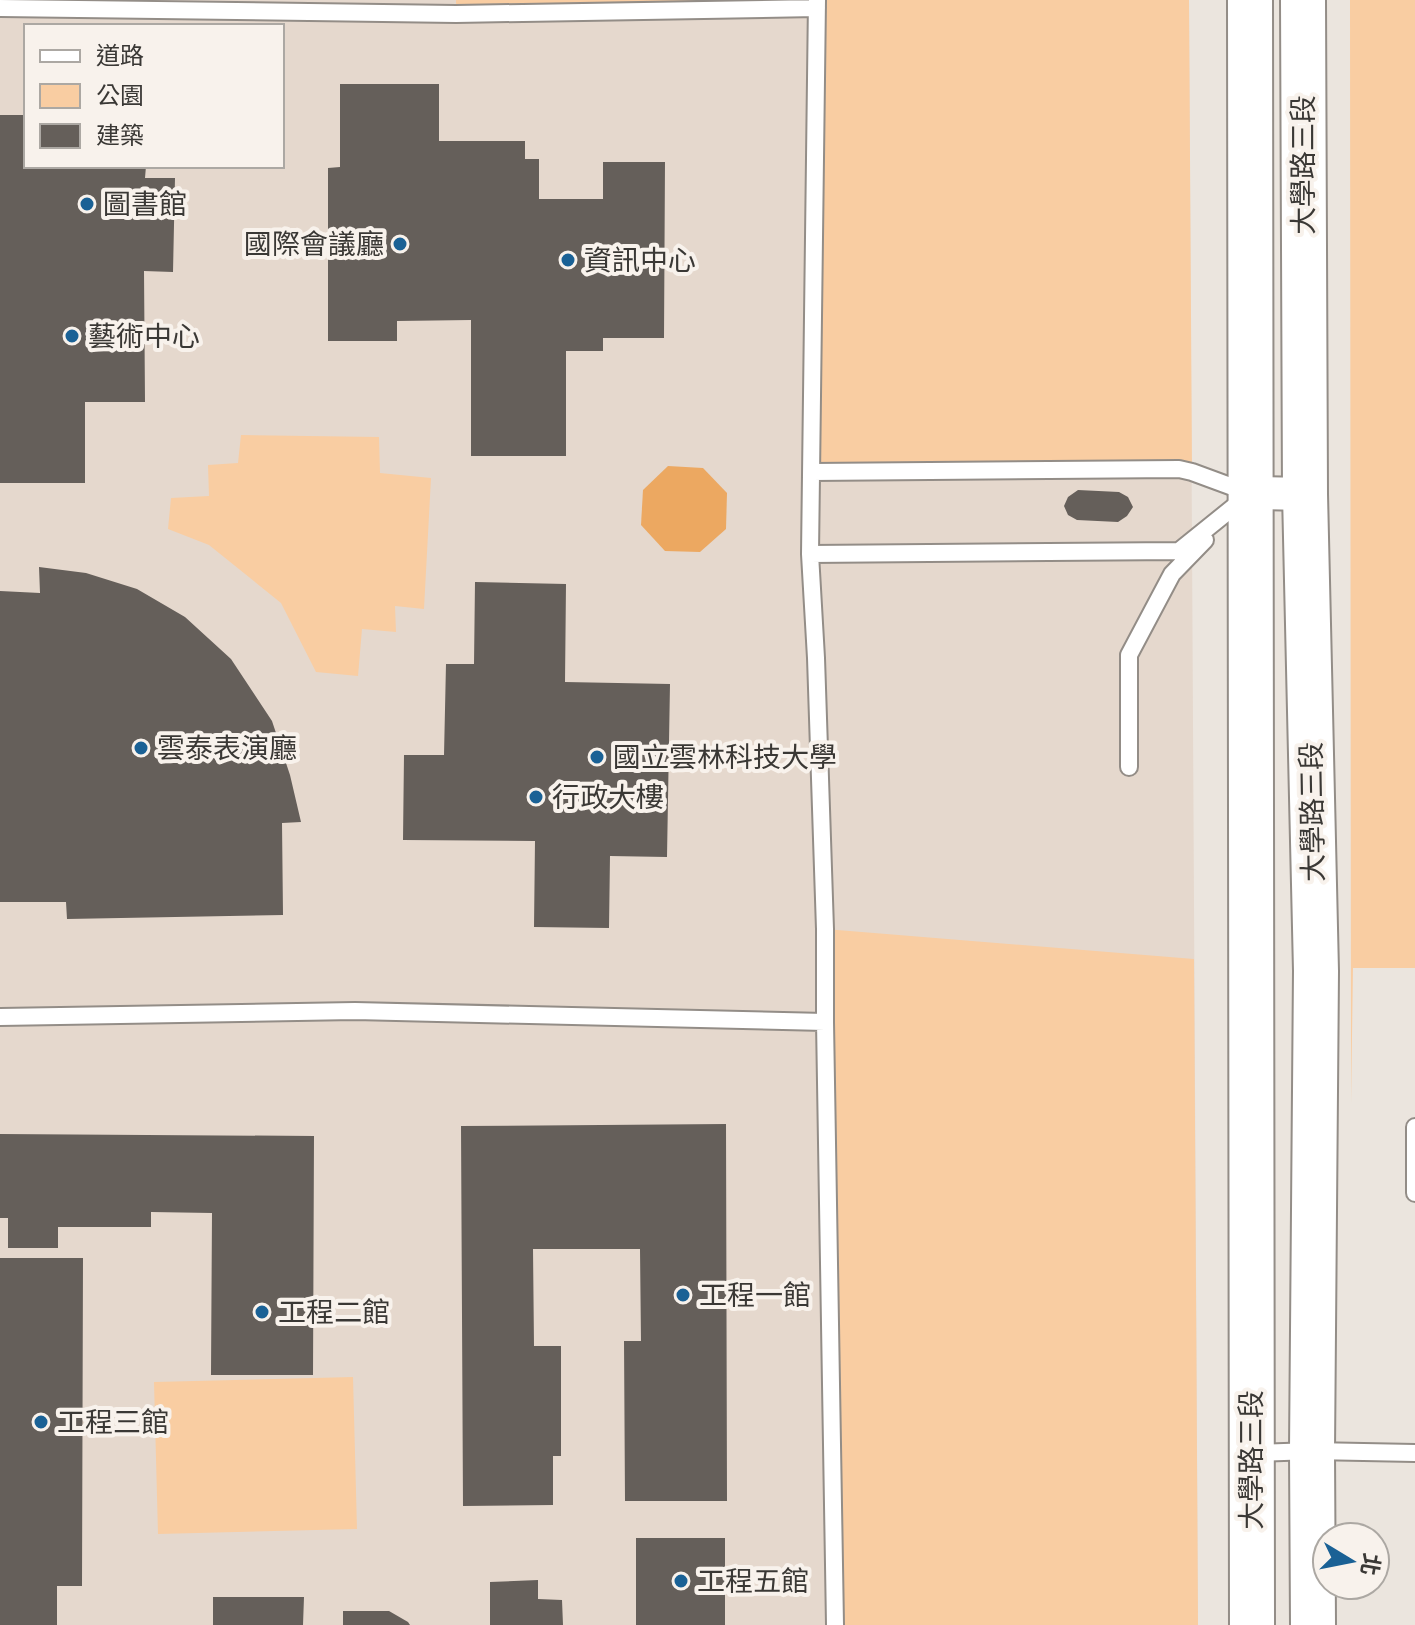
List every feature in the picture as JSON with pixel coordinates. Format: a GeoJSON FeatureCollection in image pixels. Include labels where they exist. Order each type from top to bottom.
{"type":"FeatureCollection","features":[{"type":"Feature","properties":{"kind":"street","name":"大學路三段"},"geometry":{"type":"LineString","coordinates":[[1250,0],[1252,1625]]}},
{"type":"Feature","properties":{"kind":"street","name":"大學路三段"},"geometry":{"type":"LineString","coordinates":[[1303,0],[1305,494],[1316,971],[1313,1625]]}},
{"type":"Feature","properties":{"kind":"street"},"geometry":{"type":"LineString","coordinates":[[1250,493],[1305,494]]}},
{"type":"Feature","properties":{"kind":"lane"},"geometry":{"type":"LineString","coordinates":[[0,8],[89,5],[456,14],[817,4],[810,554],[825,913],[835,1625]]}},
{"type":"Feature","properties":{"kind":"lane"},"geometry":{"type":"LineString","coordinates":[[812,472],[1179,469],[1250,493]]}},
{"type":"Feature","properties":{"kind":"lane"},"geometry":{"type":"LineString","coordinates":[[810,554],[1179,551],[1250,493]]}},
{"type":"Feature","properties":{"kind":"lane"},"geometry":{"type":"LineString","coordinates":[[1129,767],[1129,655],[1172,574],[1250,493]]}},
{"type":"Feature","properties":{"kind":"lane"},"geometry":{"type":"LineString","coordinates":[[0,1017],[355,1011],[825,1022]]}},
{"type":"Feature","properties":{"kind":"lane"},"geometry":{"type":"LineString","coordinates":[[1415,1127],[1415,1193]]}},
{"type":"Feature","properties":{"kind":"lane"},"geometry":{"type":"LineString","coordinates":[[1251,1453],[1415,1453]]}},
{"type":"Feature","properties":{"kind":"shaded area","name":"國立雲林科技大學"},"geometry":{"type":"Polygon","coordinates":[[[0,0],[1189,0],[1198,1625],[0,1625],[0,0]]]}},
{"type":"Feature","properties":{"kind":"shaded area"},"geometry":{"type":"Polygon","coordinates":[[[668,466],[703,468],[727,493],[726,529],[700,552],[665,551],[641,525],[643,490],[668,466]]]}},
{"type":"Feature","properties":{"kind":"green space"},"geometry":{"type":"Polygon","coordinates":[[[456,0],[1189,0],[1192,472],[812,472],[817,8],[456,14],[456,0]]]}},
{"type":"Feature","properties":{"kind":"green space"},"geometry":{"type":"Polygon","coordinates":[[[1350,0],[1415,0],[1415,968],[1353,968],[1351,1104],[1350,0]]]}},
{"type":"Feature","properties":{"kind":"green space"},"geometry":{"type":"Polygon","coordinates":[[[241,435],[379,437],[380,473],[431,478],[424,609],[395,606],[396,632],[362,629],[358,676],[316,672],[281,603],[209,545],[168,529],[171,498],[209,496],[208,465],[238,463],[241,435]]]}},
{"type":"Feature","properties":{"kind":"green space"},"geometry":{"type":"Polygon","coordinates":[[[825,929],[1194,959],[1198,1625],[835,1625],[825,929]]]}},
{"type":"Feature","properties":{"kind":"green space"},"geometry":{"type":"Polygon","coordinates":[[[353,1377],[357,1529],[158,1534],[154,1382],[353,1377]]]}},
{"type":"Feature","properties":{"kind":"building"},"geometry":{"type":"Polygon","coordinates":[[[340,84],[439,84],[439,141],[525,141],[525,159],[539,159],[539,199],[603,199],[603,162],[665,162],[664,338],[603,338],[603,351],[566,351],[566,456],[471,456],[471,320],[397,321],[397,341],[328,341],[328,168],[340,167],[340,84]]]}},
{"type":"Feature","properties":{"kind":"building"},"geometry":{"type":"Polygon","coordinates":[[[0,115],[24,115],[24,168],[146,168],[145,178],[175,178],[173,272],[144,271],[145,402],[85,402],[85,483],[0,483],[0,115]]]}},
{"type":"Feature","properties":{"kind":"building"},"geometry":{"type":"Polygon","coordinates":[[[1078,490],[1119,492],[1128,497],[1133,507],[1118,522],[1077,520],[1068,515],[1064,506],[1068,497],[1078,490]]]}},
{"type":"Feature","properties":{"kind":"building","name":"雲泰表演廳"},"geometry":{"type":"Polygon","coordinates":[[[39,567],[86,573],[137,589],[185,617],[231,659],[272,721],[301,822],[282,823],[283,915],[67,919],[66,902],[0,902],[0,591],[40,593],[39,567]]]}},
{"type":"Feature","properties":{"kind":"building","name":"行政大樓"},"geometry":{"type":"Polygon","coordinates":[[[475,582],[566,584],[565,682],[670,684],[667,857],[610,856],[609,928],[534,927],[535,841],[403,840],[404,755],[444,755],[446,664],[474,664],[475,582]]]}},
{"type":"Feature","properties":{"kind":"building","name":"工程一館"},"geometry":{"type":"Polygon","coordinates":[[[726,1124],[727,1501],[625,1501],[624,1341],[641,1341],[640,1249],[533,1249],[534,1346],[561,1346],[561,1456],[553,1456],[553,1505],[463,1506],[461,1126],[726,1124]]]}},
{"type":"Feature","properties":{"kind":"building","name":"工程二館"},"geometry":{"type":"Polygon","coordinates":[[[0,1134],[314,1136],[313,1375],[211,1375],[212,1213],[151,1212],[151,1227],[58,1227],[58,1248],[8,1248],[8,1218],[0,1218],[0,1134]]]}},
{"type":"Feature","properties":{"kind":"building","name":"工程三館"},"geometry":{"type":"Polygon","coordinates":[[[0,1258],[83,1258],[82,1586],[57,1586],[57,1625],[0,1625],[0,1258]]]}},
{"type":"Feature","properties":{"kind":"building","name":"工程五館"},"geometry":{"type":"Polygon","coordinates":[[[636,1538],[725,1538],[725,1625],[636,1625],[636,1538]]]}},
{"type":"Feature","properties":{"kind":"building"},"geometry":{"type":"Polygon","coordinates":[[[538,1580],[538,1599],[562,1600],[563,1625],[490,1625],[490,1582],[538,1580]]]}},
{"type":"Feature","properties":{"kind":"building"},"geometry":{"type":"Polygon","coordinates":[[[213,1597],[304,1597],[303,1625],[213,1625],[213,1597]]]}},
{"type":"Feature","properties":{"kind":"building"},"geometry":{"type":"Polygon","coordinates":[[[343,1611],[389,1611],[410,1625],[343,1625],[343,1611]]]}},
{"type":"Feature","properties":{"kind":"place","name":"圖書館"},"geometry":{"type":"Point","coordinates":[87,204]}},
{"type":"Feature","properties":{"kind":"place","name":"國際會議廳"},"geometry":{"type":"Point","coordinates":[400,244]}},
{"type":"Feature","properties":{"kind":"place","name":"資訊中心"},"geometry":{"type":"Point","coordinates":[568,260]}},
{"type":"Feature","properties":{"kind":"place","name":"藝術中心"},"geometry":{"type":"Point","coordinates":[72,336]}},
{"type":"Feature","properties":{"kind":"place","name":"雲泰表演廳"},"geometry":{"type":"Point","coordinates":[141,748]}},
{"type":"Feature","properties":{"kind":"place","name":"國立雲林科技大學"},"geometry":{"type":"Point","coordinates":[597,757]}},
{"type":"Feature","properties":{"kind":"place","name":"行政大樓"},"geometry":{"type":"Point","coordinates":[536,797]}},
{"type":"Feature","properties":{"kind":"place","name":"工程一館"},"geometry":{"type":"Point","coordinates":[683,1295]}},
{"type":"Feature","properties":{"kind":"place","name":"工程二館"},"geometry":{"type":"Point","coordinates":[262,1312]}},
{"type":"Feature","properties":{"kind":"place","name":"工程三館"},"geometry":{"type":"Point","coordinates":[41,1422]}},
{"type":"Feature","properties":{"kind":"place","name":"工程五館"},"geometry":{"type":"Point","coordinates":[681,1581]}}]}
